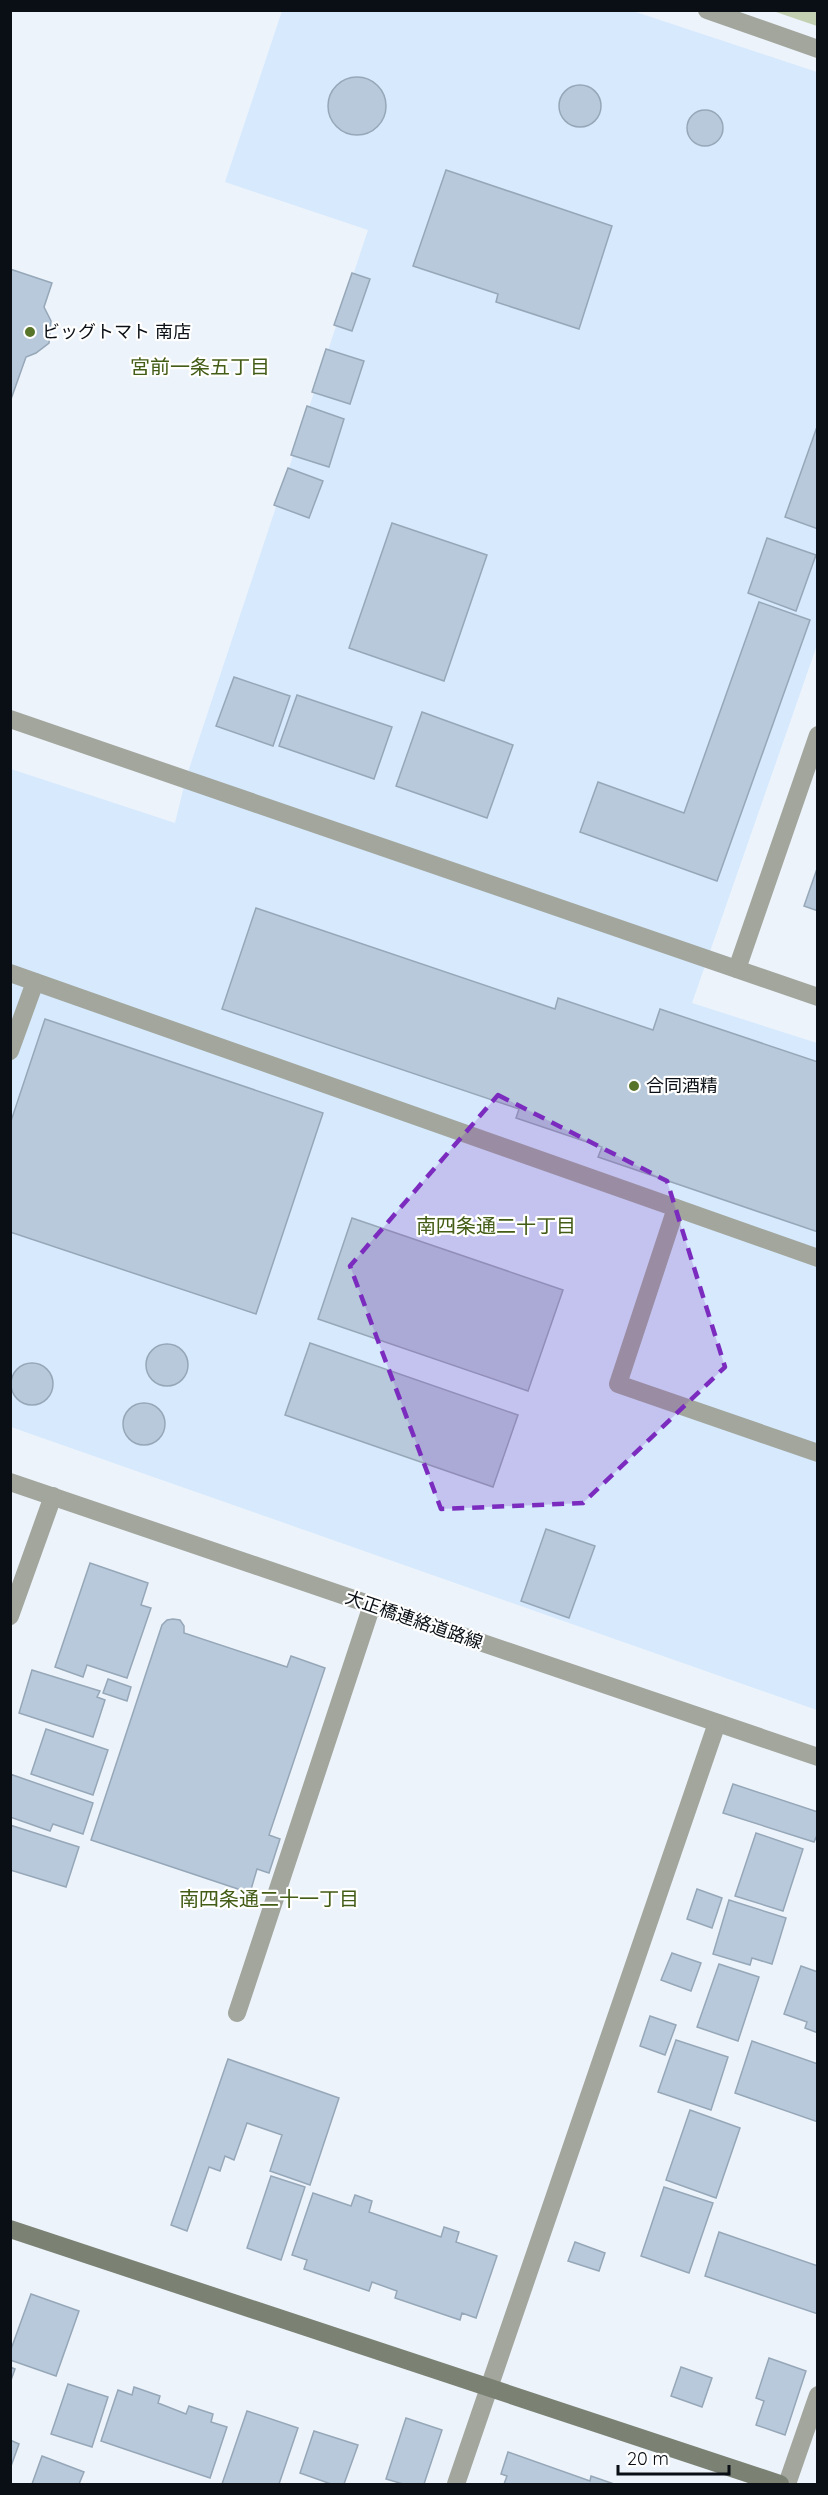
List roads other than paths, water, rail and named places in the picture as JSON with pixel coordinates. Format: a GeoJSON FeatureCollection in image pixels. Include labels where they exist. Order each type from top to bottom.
{"type":"FeatureCollection","features":[{"type":"Feature","properties":{"kind":"street"},"geometry":{"type":"LineString","coordinates":[[707,10],[818,49]]}},
{"type":"Feature","properties":{"kind":"street"},"geometry":{"type":"LineString","coordinates":[[10,719],[818,997]]}},
{"type":"Feature","properties":{"kind":"street"},"geometry":{"type":"LineString","coordinates":[[737,969],[818,735]]}},
{"type":"Feature","properties":{"kind":"street"},"geometry":{"type":"LineString","coordinates":[[10,974],[818,1258]]}},
{"type":"Feature","properties":{"kind":"street"},"geometry":{"type":"LineString","coordinates":[[10,1051],[36,982]]}},
{"type":"Feature","properties":{"kind":"street"},"geometry":{"type":"LineString","coordinates":[[676,1208],[618,1384],[818,1453]]}},
{"type":"Feature","properties":{"kind":"street","name":"大正橋連絡道路線"},"geometry":{"type":"LineString","coordinates":[[10,1482],[818,1757]]}},
{"type":"Feature","properties":{"kind":"street"},"geometry":{"type":"LineString","coordinates":[[10,1616],[53,1496]]}},
{"type":"Feature","properties":{"kind":"street"},"geometry":{"type":"LineString","coordinates":[[237,2013],[372,1605]]}},
{"type":"Feature","properties":{"kind":"street"},"geometry":{"type":"LineString","coordinates":[[456,2484],[717,1724]]}},
{"type":"Feature","properties":{"kind":"street"},"geometry":{"type":"LineString","coordinates":[[10,2229],[780,2484]]}},
{"type":"Feature","properties":{"kind":"street"},"geometry":{"type":"LineString","coordinates":[[787,2484],[818,2395]]}},
{"type":"Feature","properties":{"kind":"place","name":"ビッグトマト 南店"},"geometry":{"type":"Point","coordinates":[30,332]}},
{"type":"Feature","properties":{"kind":"place","name":"合同酒精"},"geometry":{"type":"Point","coordinates":[634,1086]}},
{"type":"Feature","properties":{"kind":"district","name":"宮前一条五丁目"},"geometry":{"type":"Point","coordinates":[200,367]}},
{"type":"Feature","properties":{"kind":"district","name":"南四条通二十丁目"},"geometry":{"type":"Point","coordinates":[496,1226]}},
{"type":"Feature","properties":{"kind":"district","name":"南四条通二十一丁目"},"geometry":{"type":"Point","coordinates":[269,1899]}}]}
